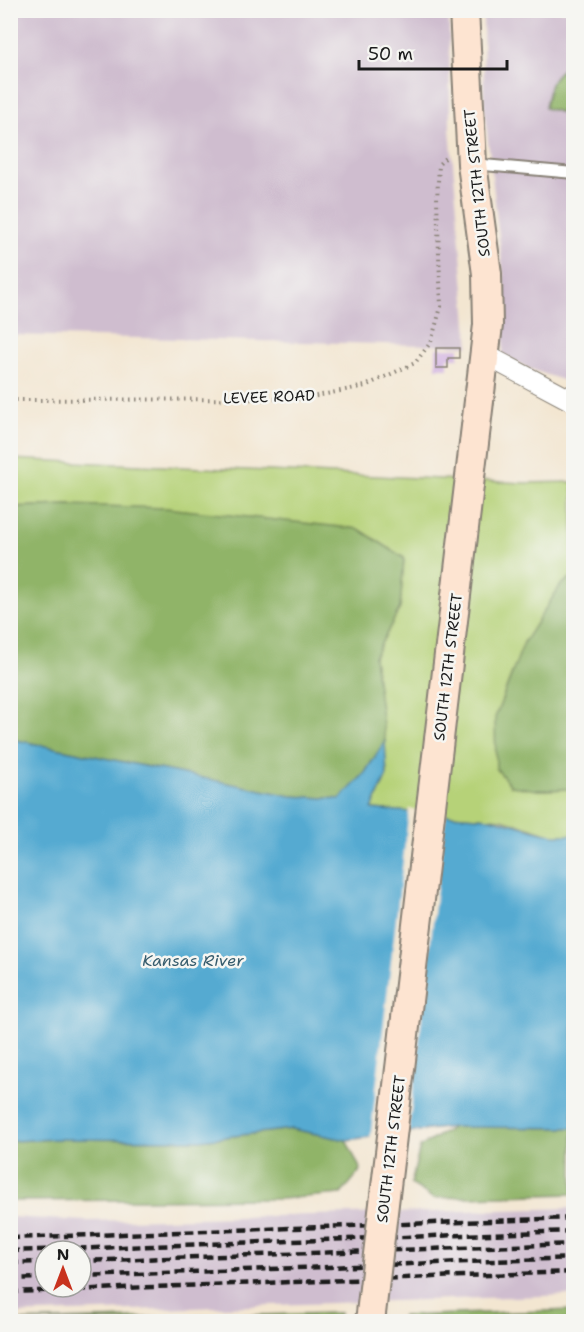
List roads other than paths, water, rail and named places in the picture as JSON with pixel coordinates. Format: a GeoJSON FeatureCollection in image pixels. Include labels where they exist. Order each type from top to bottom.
{"type":"FeatureCollection","features":[{"type":"Feature","properties":{"kind":"street","name":"SOUTH 12TH STREET"},"geometry":{"type":"LineString","coordinates":[[370,1322],[488,325],[487,274],[472,164],[464,10]]}},
{"type":"Feature","properties":{"kind":"street"},"geometry":{"type":"LineString","coordinates":[[484,354],[573,402]]}},
{"type":"Feature","properties":{"kind":"lane"},"geometry":{"type":"LineString","coordinates":[[472,164],[573,173]]}},
{"type":"Feature","properties":{"kind":"water","name":"Kansas River"},"geometry":{"type":"Polygon","coordinates":[[[11,739],[291,796],[340,799],[364,774],[385,741],[387,775],[372,809],[490,818],[554,835],[573,835],[573,1128],[453,1127],[346,1140],[292,1129],[200,1140],[11,1141],[11,739]]]}},
{"type":"Feature","properties":{"kind":"railway"},"geometry":{"type":"LineString","coordinates":[[10,1238],[574,1218]]}},
{"type":"Feature","properties":{"kind":"railway"},"geometry":{"type":"LineString","coordinates":[[10,1251],[574,1231]]}},
{"type":"Feature","properties":{"kind":"railway"},"geometry":{"type":"LineString","coordinates":[[93,1261],[574,1244]]}},
{"type":"Feature","properties":{"kind":"railway"},"geometry":{"type":"LineString","coordinates":[[93,1276],[574,1258]]}},
{"type":"Feature","properties":{"kind":"railway"},"geometry":{"type":"LineString","coordinates":[[10,1263],[33,1262]]}},
{"type":"Feature","properties":{"kind":"railway"},"geometry":{"type":"LineString","coordinates":[[10,1292],[574,1272]]}},
{"type":"Feature","properties":{"kind":"railway"},"geometry":{"type":"LineString","coordinates":[[10,1279],[33,1278]]}}]}
